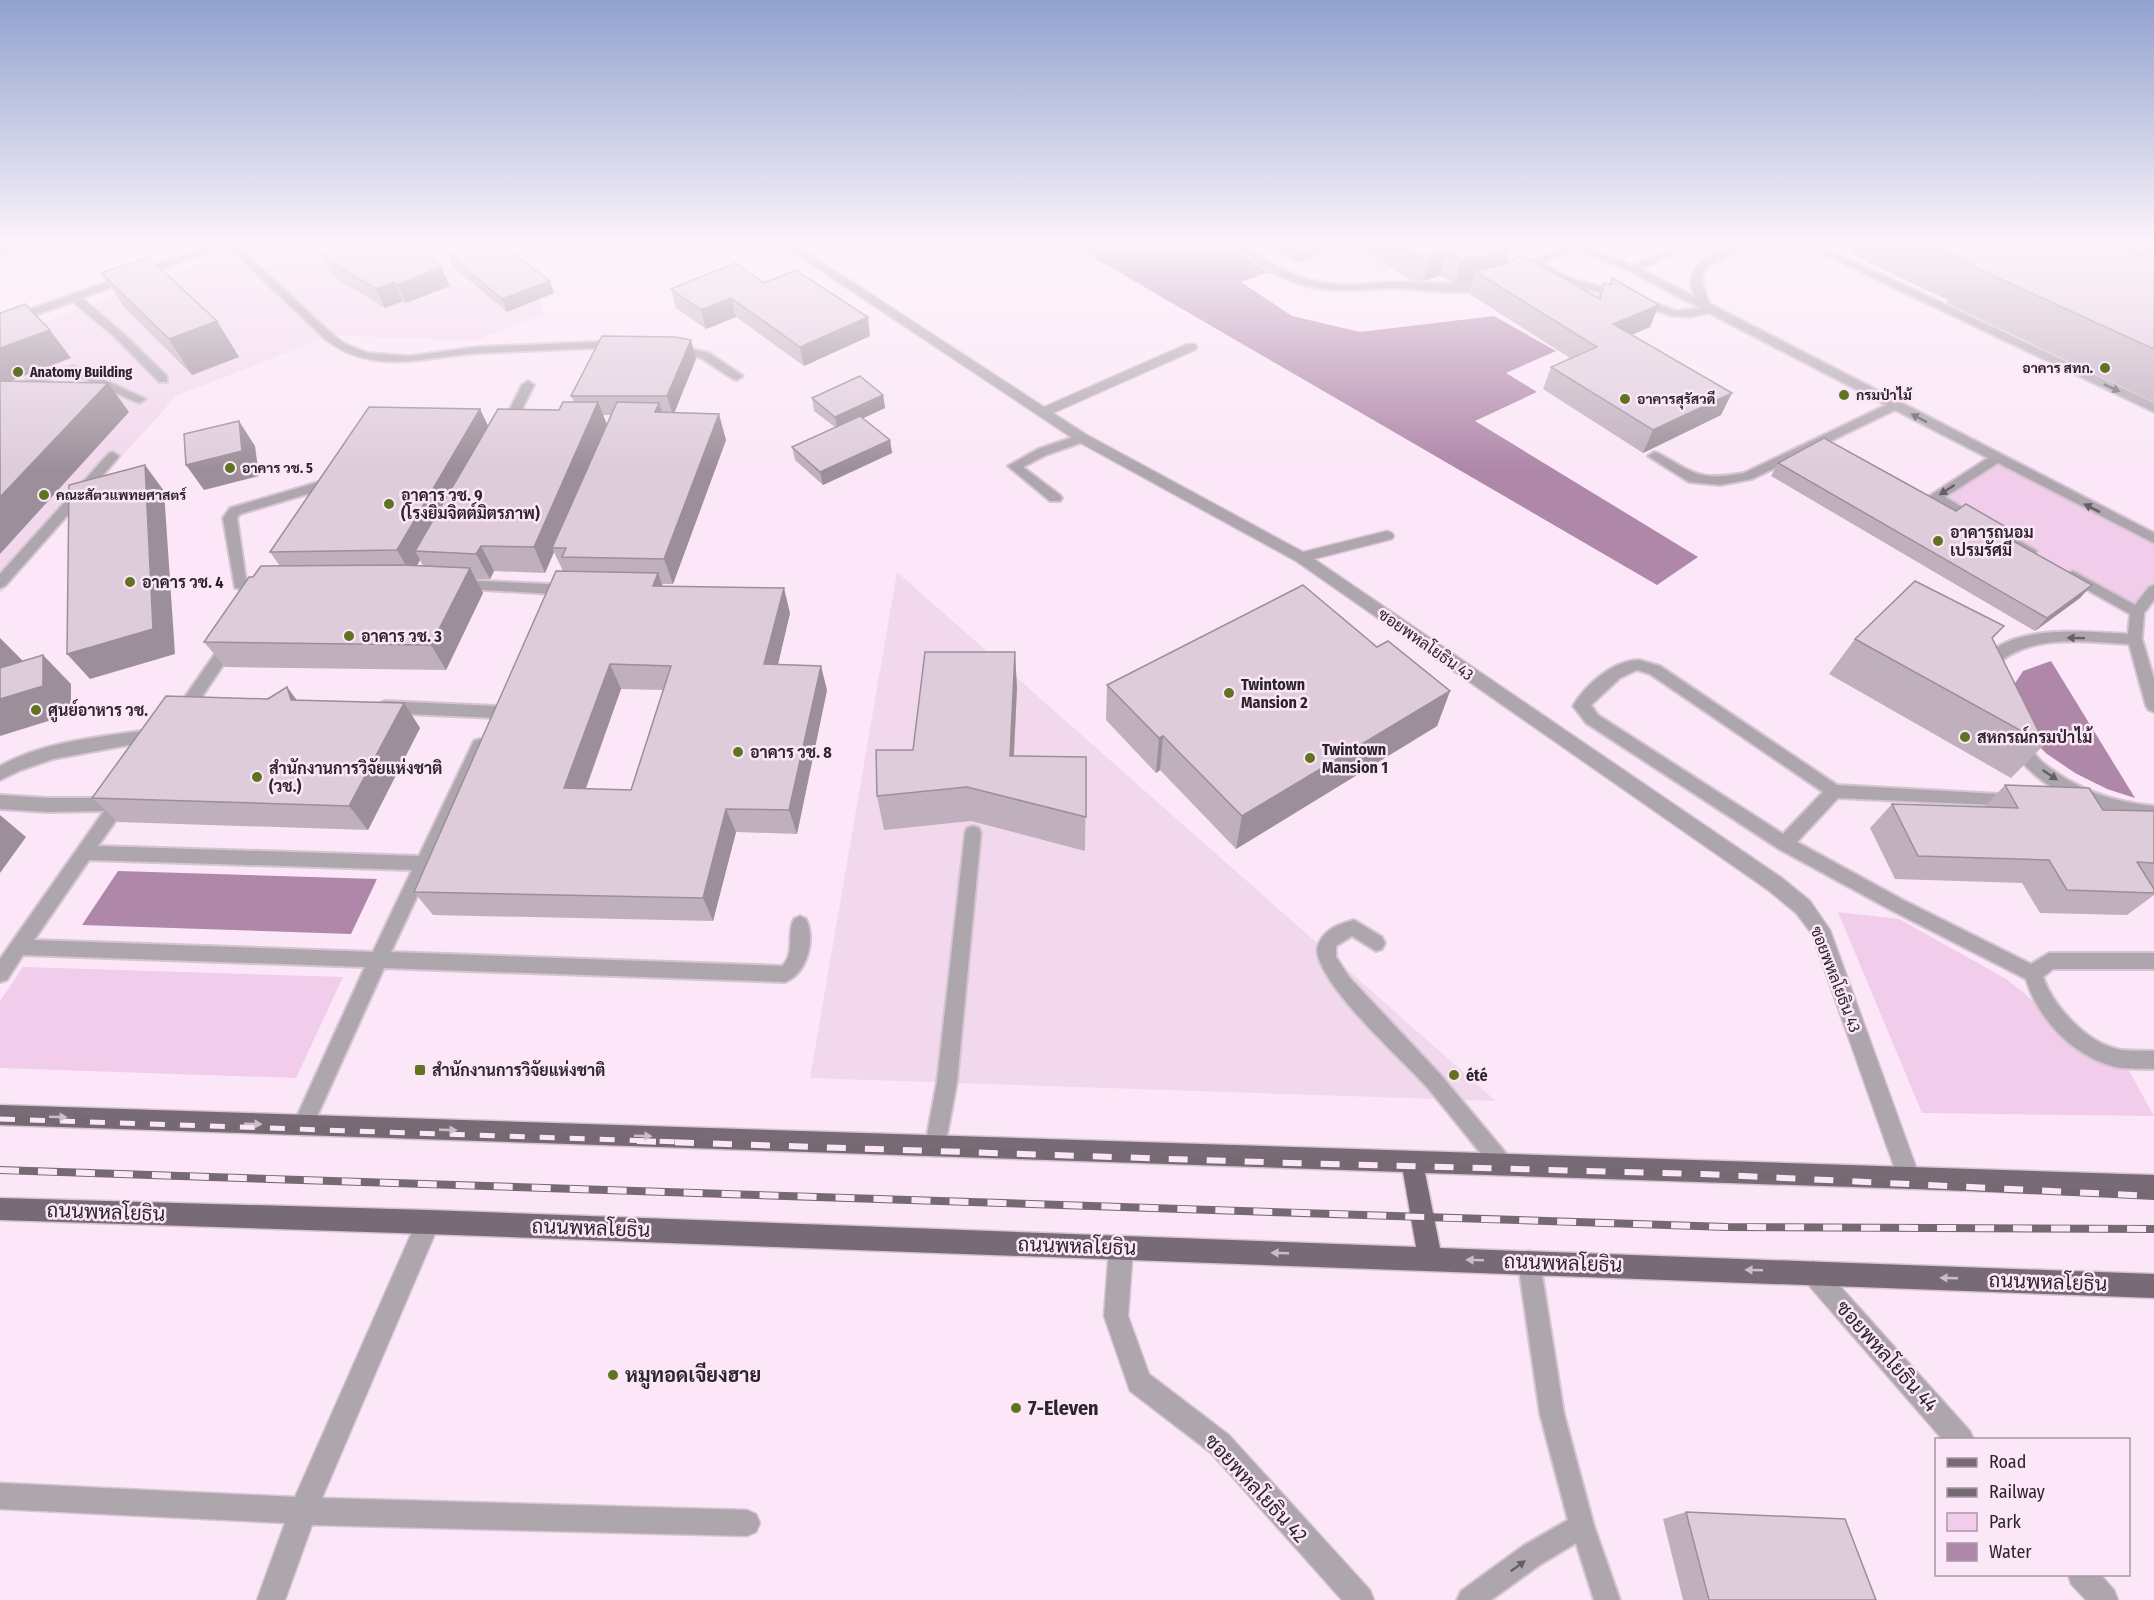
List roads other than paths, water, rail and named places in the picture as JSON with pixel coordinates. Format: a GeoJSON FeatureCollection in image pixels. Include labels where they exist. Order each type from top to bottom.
{"type":"FeatureCollection","features":[{"type":"Feature","properties":{"kind":"main road"},"geometry":{"type":"LineString","coordinates":[[0,1115],[2154,1186]]}},
{"type":"Feature","properties":{"kind":"main road"},"geometry":{"type":"LineString","coordinates":[[1412,1161],[1430,1258]]}},
{"type":"Feature","properties":{"kind":"main road","name":"ถนนพหลโยธิน"},"geometry":{"type":"LineString","coordinates":[[0,1209],[428,1222],[2154,1286]]}},
{"type":"Feature","properties":{"kind":"street","name":"ซอยพหลโยธิน 43"},"geometry":{"type":"LineString","coordinates":[[903,321],[1082,438],[1301,557],[1775,884],[1803,907],[1820,930],[1909,1178]]}},
{"type":"Feature","properties":{"kind":"street"},"geometry":{"type":"LineString","coordinates":[[1043,413],[1191,347]]}},
{"type":"Feature","properties":{"kind":"street"},"geometry":{"type":"LineString","coordinates":[[1301,557],[1387,536]]}},
{"type":"Feature","properties":{"kind":"street"},"geometry":{"type":"LineString","coordinates":[[271,1600],[303,1511],[428,1222]]}},
{"type":"Feature","properties":{"kind":"street","name":"ซอยพหลโยธิน 42"},"geometry":{"type":"LineString","coordinates":[[1121,1248],[1116,1317],[1139,1382],[1220,1444],[1360,1600]]}},
{"type":"Feature","properties":{"kind":"street","name":"ซอยพหลโยธิน 44"},"geometry":{"type":"LineString","coordinates":[[1813,1272],[1959,1438]]}},
{"type":"Feature","properties":{"kind":"street"},"geometry":{"type":"LineString","coordinates":[[0,1496],[303,1511],[747,1523]]}},
{"type":"Feature","properties":{"kind":"street"},"geometry":{"type":"LineString","coordinates":[[2082,1576],[2104,1600]]}},
{"type":"Feature","properties":{"kind":"lane"},"geometry":{"type":"LineString","coordinates":[[102,321],[163,379]]}},
{"type":"Feature","properties":{"kind":"lane"},"geometry":{"type":"LineString","coordinates":[[312,321],[341,346],[366,356],[410,359],[477,350],[629,343]]}},
{"type":"Feature","properties":{"kind":"lane"},"geometry":{"type":"LineString","coordinates":[[1733,321],[2154,539]]}},
{"type":"Feature","properties":{"kind":"lane"},"geometry":{"type":"LineString","coordinates":[[1970,321],[2154,408]]}},
{"type":"Feature","properties":{"kind":"lane"},"geometry":{"type":"LineString","coordinates":[[666,346],[705,355],[737,376]]}},
{"type":"Feature","properties":{"kind":"lane"},"geometry":{"type":"LineString","coordinates":[[0,394],[56,373],[74,370],[140,399]]}},
{"type":"Feature","properties":{"kind":"lane"},"geometry":{"type":"LineString","coordinates":[[499,441],[516,421],[528,385]]}},
{"type":"Feature","properties":{"kind":"lane"},"geometry":{"type":"LineString","coordinates":[[1654,456],[1694,479],[1734,479],[1747,476],[1896,405]]}},
{"type":"Feature","properties":{"kind":"lane"},"geometry":{"type":"LineString","coordinates":[[1055,498],[1014,466],[1042,452],[1082,438]]}},
{"type":"Feature","properties":{"kind":"lane"},"geometry":{"type":"LineString","coordinates":[[0,583],[113,456]]}},
{"type":"Feature","properties":{"kind":"lane"},"geometry":{"type":"LineString","coordinates":[[1997,458],[1935,497],[2137,612]]}},
{"type":"Feature","properties":{"kind":"lane"},"geometry":{"type":"LineString","coordinates":[[256,605],[275,583],[240,585],[230,518],[235,511],[346,474],[329,498]]}},
{"type":"Feature","properties":{"kind":"lane"},"geometry":{"type":"LineString","coordinates":[[540,610],[558,568]]}},
{"type":"Feature","properties":{"kind":"lane"},"geometry":{"type":"LineString","coordinates":[[441,584],[584,590]]}},
{"type":"Feature","properties":{"kind":"lane"},"geometry":{"type":"LineString","coordinates":[[2154,590],[2137,612],[2135,639],[2154,706]]}},
{"type":"Feature","properties":{"kind":"lane"},"geometry":{"type":"LineString","coordinates":[[157,750],[237,633]]}},
{"type":"Feature","properties":{"kind":"lane"},"geometry":{"type":"LineString","coordinates":[[1978,677],[1992,656],[2015,644],[2061,638],[2135,639]]}},
{"type":"Feature","properties":{"kind":"lane"},"geometry":{"type":"LineString","coordinates":[[1994,799],[1834,791],[1655,670],[1636,665],[1622,669],[1586,698],[1581,706],[1592,719],[1785,844],[1897,905],[2033,974],[2041,998],[2073,1036],[2114,1058],[2154,1060]]}},
{"type":"Feature","properties":{"kind":"lane"},"geometry":{"type":"LineString","coordinates":[[192,699],[216,700]]}},
{"type":"Feature","properties":{"kind":"lane"},"geometry":{"type":"LineString","coordinates":[[303,1125],[498,706],[368,706]]}},
{"type":"Feature","properties":{"kind":"lane"},"geometry":{"type":"LineString","coordinates":[[2007,731],[2034,764],[2074,791],[2129,812],[2154,813]]}},
{"type":"Feature","properties":{"kind":"lane"},"geometry":{"type":"LineString","coordinates":[[0,774],[7,769],[44,756],[169,732]]}},
{"type":"Feature","properties":{"kind":"lane"},"geometry":{"type":"LineString","coordinates":[[0,974],[131,786]]}},
{"type":"Feature","properties":{"kind":"lane"},"geometry":{"type":"LineString","coordinates":[[1785,844],[1834,791]]}},
{"type":"Feature","properties":{"kind":"lane"},"geometry":{"type":"LineString","coordinates":[[0,802],[48,805],[118,804]]}},
{"type":"Feature","properties":{"kind":"lane"},"geometry":{"type":"LineString","coordinates":[[934,1146],[947,1082],[973,833]]}},
{"type":"Feature","properties":{"kind":"lane"},"geometry":{"type":"LineString","coordinates":[[85,853],[424,863]]}},
{"type":"Feature","properties":{"kind":"lane"},"geometry":{"type":"LineString","coordinates":[[18,947],[785,974],[794,969],[798,961],[800,924]]}},
{"type":"Feature","properties":{"kind":"lane"},"geometry":{"type":"LineString","coordinates":[[1376,943],[1354,928],[1339,931],[1328,942],[1327,958],[1341,981],[1433,1080],[1503,1165]]}},
{"type":"Feature","properties":{"kind":"lane"},"geometry":{"type":"LineString","coordinates":[[2033,974],[2049,961],[2154,961]]}},
{"type":"Feature","properties":{"kind":"lane"},"geometry":{"type":"LineString","coordinates":[[1529,1262],[1552,1414],[1582,1526],[1606,1600]]}},
{"type":"Feature","properties":{"kind":"lane"},"geometry":{"type":"LineString","coordinates":[[1470,1600],[1532,1556],[1582,1526]]}},
{"type":"Feature","properties":{"kind":"water"},"geometry":{"type":"Polygon","coordinates":[[[1202,321],[1312,321],[1360,332],[1455,321],[1502,321],[1556,351],[1506,373],[1537,392],[1475,421],[1698,557],[1657,585],[1202,321]]]}},
{"type":"Feature","properties":{"kind":"water"},"geometry":{"type":"Polygon","coordinates":[[[2051,661],[2135,798],[2107,789],[2075,773],[2047,754],[2021,729],[2012,688],[2023,671],[2051,661]]]}},
{"type":"Feature","properties":{"kind":"water"},"geometry":{"type":"Polygon","coordinates":[[[118,871],[377,879],[351,934],[82,925],[118,871]]]}},
{"type":"Feature","properties":{"kind":"railway"},"geometry":{"type":"LineString","coordinates":[[0,1119],[681,1142]]}},
{"type":"Feature","properties":{"kind":"railway"},"geometry":{"type":"LineString","coordinates":[[637,1141],[1703,1174],[2154,1196]]}},
{"type":"Feature","properties":{"kind":"railway"},"geometry":{"type":"LineString","coordinates":[[0,1170],[1727,1227],[2154,1229]]}},
{"type":"Feature","properties":{"kind":"place","name":"อาคาร สทก."},"geometry":{"type":"Point","coordinates":[2105,368]}},
{"type":"Feature","properties":{"kind":"place","name":"Anatomy Building"},"geometry":{"type":"Point","coordinates":[18,372]}},
{"type":"Feature","properties":{"kind":"place","name":"กรมป่าไม้"},"geometry":{"type":"Point","coordinates":[1844,395]}},
{"type":"Feature","properties":{"kind":"place","name":"อาคารสุรัสวดี"},"geometry":{"type":"Point","coordinates":[1625,399]}},
{"type":"Feature","properties":{"kind":"place","name":"อาคาร วช. 5"},"geometry":{"type":"Point","coordinates":[230,468]}},
{"type":"Feature","properties":{"kind":"place","name":"คณะสัตวแพทยศาสตร์"},"geometry":{"type":"Point","coordinates":[44,495]}},
{"type":"Feature","properties":{"kind":"place","name":"อาคาร วช. 9 (โรงยิมจิตต์มิตรภาพ)"},"geometry":{"type":"Point","coordinates":[389,504]}},
{"type":"Feature","properties":{"kind":"place","name":"อาคารถนอม เปรมรัศมี"},"geometry":{"type":"Point","coordinates":[1938,541]}},
{"type":"Feature","properties":{"kind":"place","name":"อาคาร วช. 4"},"geometry":{"type":"Point","coordinates":[130,582]}},
{"type":"Feature","properties":{"kind":"place","name":"อาคาร วช. 3"},"geometry":{"type":"Point","coordinates":[349,636]}},
{"type":"Feature","properties":{"kind":"place","name":"Twintown Mansion 2"},"geometry":{"type":"Point","coordinates":[1229,693]}},
{"type":"Feature","properties":{"kind":"place","name":"ศูนย์อาหาร วช."},"geometry":{"type":"Point","coordinates":[36,710]}},
{"type":"Feature","properties":{"kind":"place","name":"สหกรณ์กรมป่าไม้"},"geometry":{"type":"Point","coordinates":[1965,737]}},
{"type":"Feature","properties":{"kind":"place","name":"อาคาร วช. 8"},"geometry":{"type":"Point","coordinates":[738,752]}},
{"type":"Feature","properties":{"kind":"place","name":"Twintown Mansion 1"},"geometry":{"type":"Point","coordinates":[1310,758]}},
{"type":"Feature","properties":{"kind":"place","name":"สำนักงานการวิจัยแห่งชาติ (วช.)"},"geometry":{"type":"Point","coordinates":[257,777]}},
{"type":"Feature","properties":{"kind":"place","name":"สำนักงานการวิจัยแห่งชาติ"},"geometry":{"type":"Point","coordinates":[420,1070]}},
{"type":"Feature","properties":{"kind":"place","name":"été"},"geometry":{"type":"Point","coordinates":[1454,1075]}},
{"type":"Feature","properties":{"kind":"place","name":"หมูทอดเจียงฮาย"},"geometry":{"type":"Point","coordinates":[613,1375]}},
{"type":"Feature","properties":{"kind":"place","name":"7-Eleven"},"geometry":{"type":"Point","coordinates":[1016,1408]}}]}
